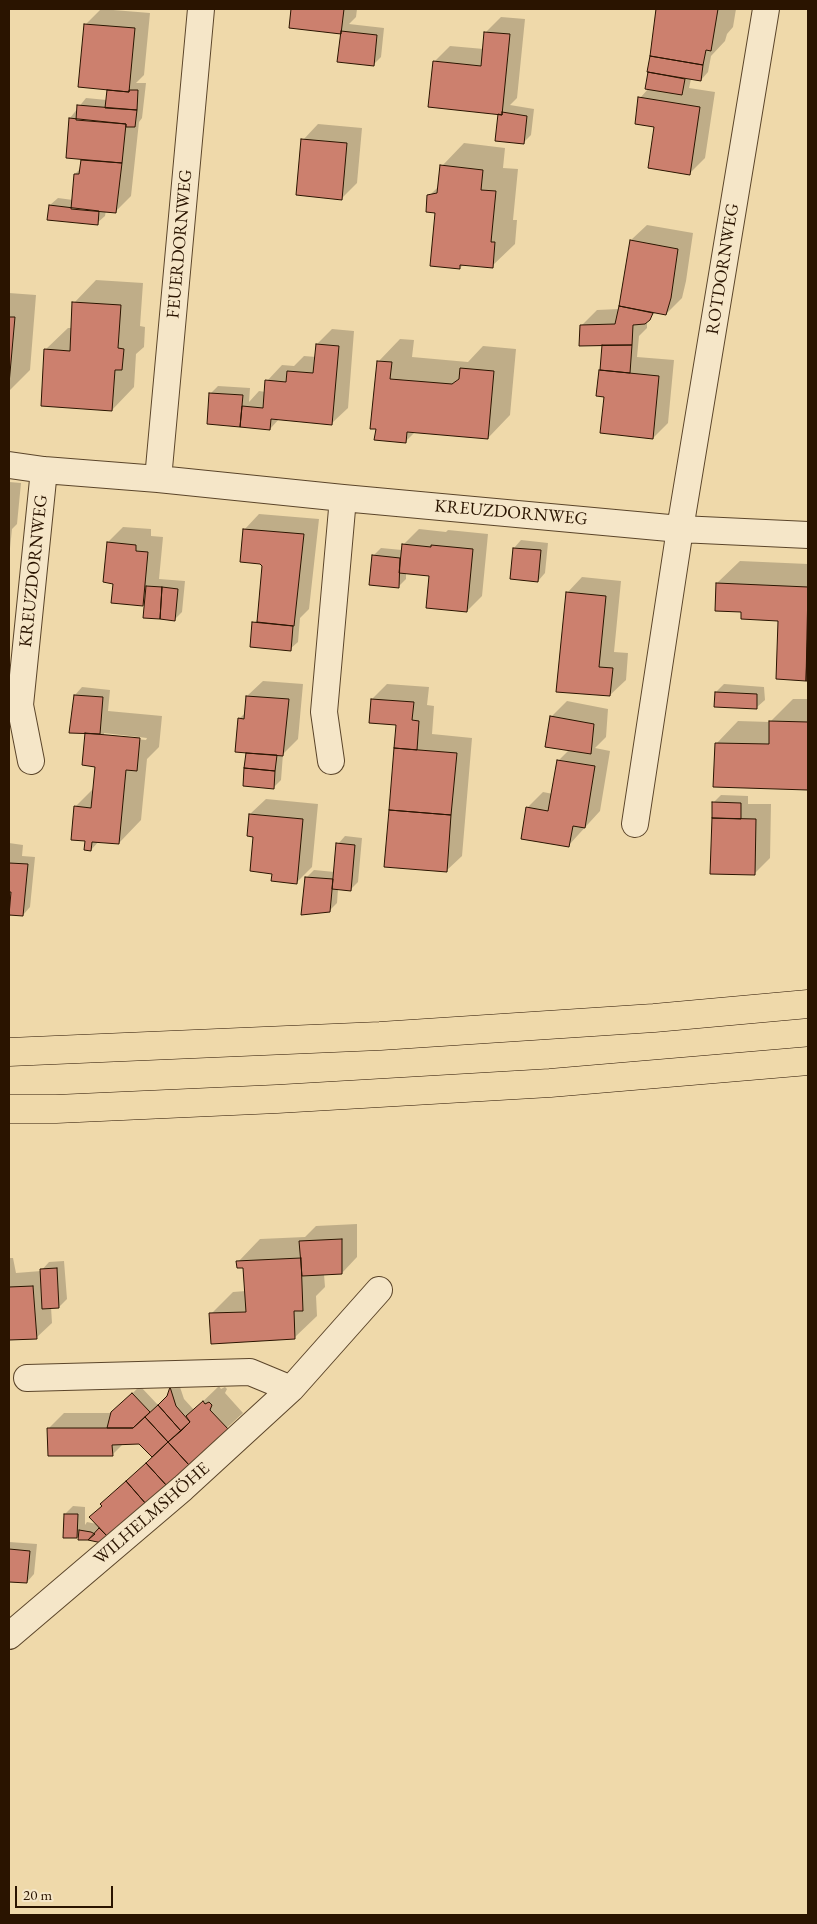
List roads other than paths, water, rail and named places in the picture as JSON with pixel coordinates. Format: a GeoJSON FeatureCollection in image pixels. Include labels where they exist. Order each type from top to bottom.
{"type":"FeatureCollection","features":[{"type":"Feature","properties":{"kind":"highway"},"geometry":{"type":"LineString","coordinates":[[9,1052],[380,1036],[654,1018],[808,1004]]}},
{"type":"Feature","properties":{"kind":"highway"},"geometry":{"type":"LineString","coordinates":[[9,1109],[56,1109],[277,1099],[541,1083],[808,1061]]}},
{"type":"Feature","properties":{"kind":"street","name":"FEUERDORNWEG"},"geometry":{"type":"LineString","coordinates":[[158,479],[201,9]]}},
{"type":"Feature","properties":{"kind":"street","name":"ROTDORNWEG"},"geometry":{"type":"LineString","coordinates":[[680,529],[766,9]]}},
{"type":"Feature","properties":{"kind":"street","name":"KREUZDORNWEG"},"geometry":{"type":"LineString","coordinates":[[9,465],[44,470],[158,479],[680,529],[808,535]]}},
{"type":"Feature","properties":{"kind":"street","name":"KREUZDORNWEG"},"geometry":{"type":"LineString","coordinates":[[31,760],[20,705],[44,470]]}},
{"type":"Feature","properties":{"kind":"street"},"geometry":{"type":"LineString","coordinates":[[331,761],[324,712],[343,498]]}},
{"type":"Feature","properties":{"kind":"street"},"geometry":{"type":"LineString","coordinates":[[635,824],[680,529]]}},
{"type":"Feature","properties":{"kind":"street","name":"WILHELMSHÖHE"},"geometry":{"type":"LineString","coordinates":[[9,1636],[183,1488],[291,1388],[379,1290]]}},
{"type":"Feature","properties":{"kind":"street"},"geometry":{"type":"LineString","coordinates":[[27,1378],[250,1372],[291,1388]]}}]}
